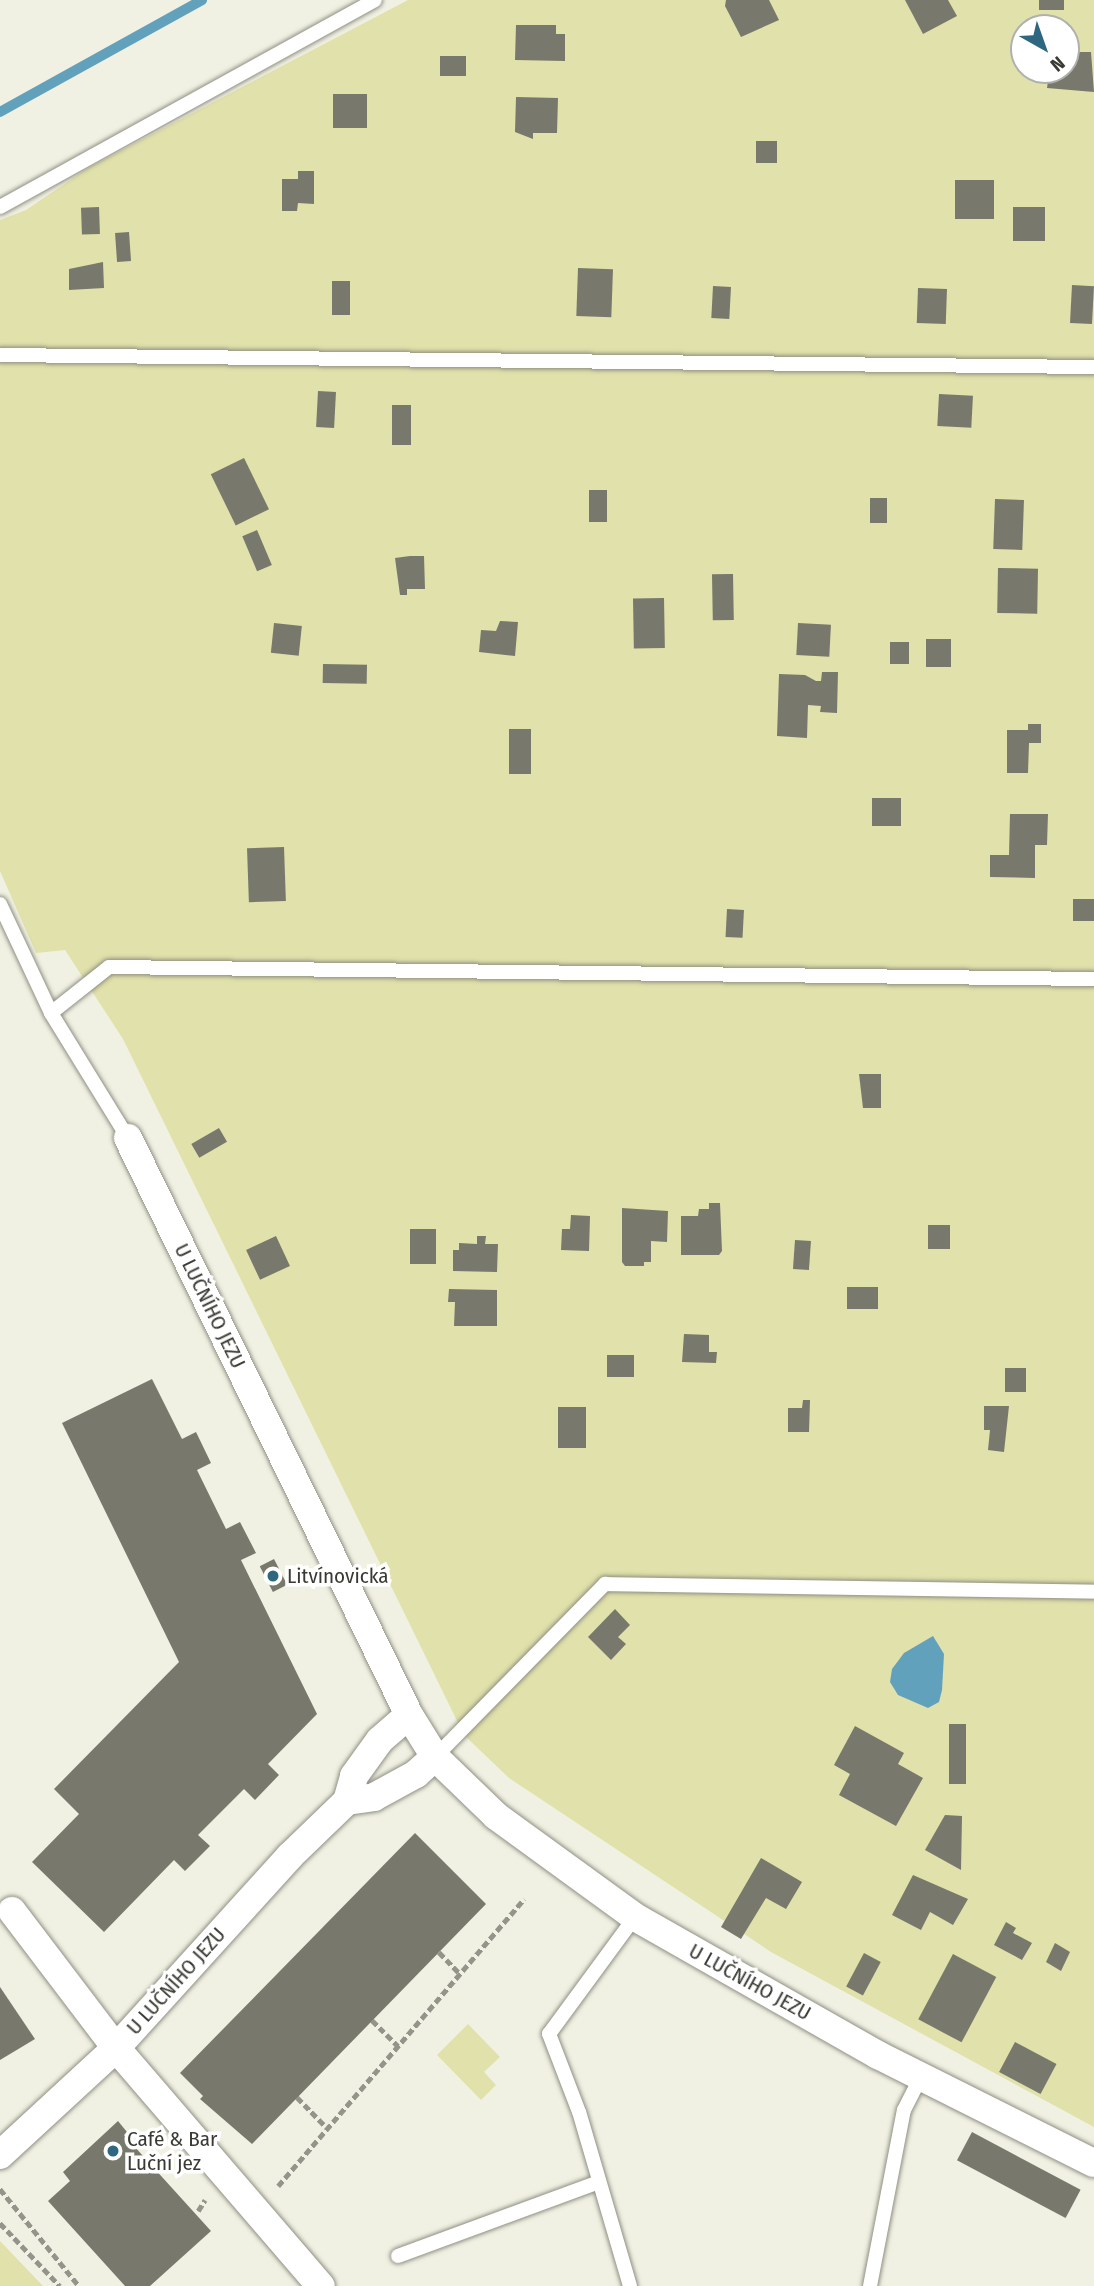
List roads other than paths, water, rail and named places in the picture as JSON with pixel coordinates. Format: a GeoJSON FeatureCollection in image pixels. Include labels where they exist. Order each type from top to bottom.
{"type":"FeatureCollection","features":[{"type":"Feature","properties":{"kind":"street","name":"U LUČNÍHO JEZU"},"geometry":{"type":"LineString","coordinates":[[128,1138],[409,1715],[435,1757],[496,1816],[635,1917],[921,2076],[1094,2163]]}},
{"type":"Feature","properties":{"kind":"street","name":"U LUČNÍHO JEZU"},"geometry":{"type":"LineString","coordinates":[[0,2155],[116,2048],[289,1857],[347,1801],[354,1776],[380,1740],[409,1715]]}},
{"type":"Feature","properties":{"kind":"street"},"geometry":{"type":"LineString","coordinates":[[347,1801],[374,1797],[416,1774],[435,1757]]}},
{"type":"Feature","properties":{"kind":"street"},"geometry":{"type":"LineString","coordinates":[[6,1907],[116,2048],[254,2213],[321,2286]]}},
{"type":"Feature","properties":{"kind":"lane"},"geometry":{"type":"LineString","coordinates":[[0,207],[375,0]]}},
{"type":"Feature","properties":{"kind":"lane"},"geometry":{"type":"LineString","coordinates":[[0,355],[1094,367]]}},
{"type":"Feature","properties":{"kind":"lane","name":"U LUČNÍHO JEZU"},"geometry":{"type":"LineString","coordinates":[[0,904],[51,1013],[128,1138]]}},
{"type":"Feature","properties":{"kind":"lane"},"geometry":{"type":"LineString","coordinates":[[51,1013],[109,967],[1094,979]]}},
{"type":"Feature","properties":{"kind":"lane"},"geometry":{"type":"LineString","coordinates":[[435,1757],[605,1584],[1094,1592]]}},
{"type":"Feature","properties":{"kind":"lane"},"geometry":{"type":"LineString","coordinates":[[630,2286],[599,2182],[549,2034],[635,1917]]}},
{"type":"Feature","properties":{"kind":"lane"},"geometry":{"type":"LineString","coordinates":[[870,2286],[904,2110],[921,2076]]}},
{"type":"Feature","properties":{"kind":"lane"},"geometry":{"type":"LineString","coordinates":[[398,2256],[599,2182]]}},
{"type":"Feature","properties":{"kind":"water"},"geometry":{"type":"Polygon","coordinates":[[[933,1636],[944,1654],[942,1690],[939,1702],[928,1708],[898,1695],[890,1682],[892,1669],[904,1653],[933,1636]]]}},
{"type":"Feature","properties":{"kind":"waterway"},"geometry":{"type":"LineString","coordinates":[[0,112],[202,0]]}},
{"type":"Feature","properties":{"kind":"place","name":"Litvínovická"},"geometry":{"type":"Point","coordinates":[273,1576]}},
{"type":"Feature","properties":{"kind":"place","name":"Café & Bar Luční jez"},"geometry":{"type":"Point","coordinates":[113,2151]}}]}
